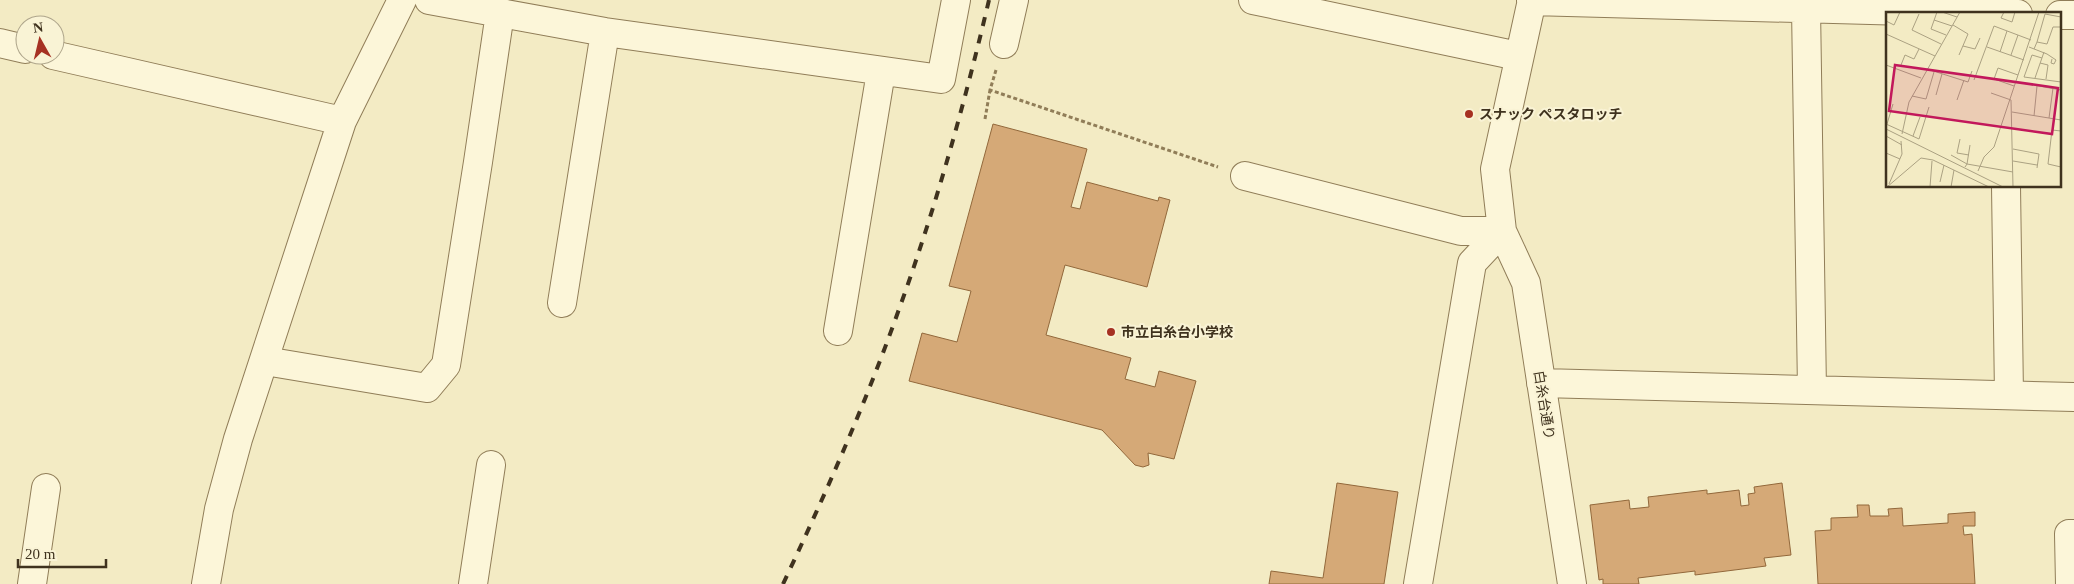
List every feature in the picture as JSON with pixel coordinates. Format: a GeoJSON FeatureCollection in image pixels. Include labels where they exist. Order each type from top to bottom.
{"type":"FeatureCollection","features":[{"type":"Feature","properties":{"kind":"street"},"geometry":{"type":"LineString","coordinates":[[206,584],[218,509],[238,439],[342,121],[402,0]]}},
{"type":"Feature","properties":{"kind":"street"},"geometry":{"type":"LineString","coordinates":[[429,0],[500,13],[548,10],[606,32],[941,79],[956,0]]}},
{"type":"Feature","properties":{"kind":"street"},"geometry":{"type":"LineString","coordinates":[[1004,44],[1014,0]]}},
{"type":"Feature","properties":{"kind":"street"},"geometry":{"type":"LineString","coordinates":[[1253,0],[1518,56]]}},
{"type":"Feature","properties":{"kind":"street"},"geometry":{"type":"LineString","coordinates":[[1531,1],[1937,12]]}},
{"type":"Feature","properties":{"kind":"street","name":"白糸台通り"},"geometry":{"type":"LineString","coordinates":[[1531,1],[1495,170],[1502,230],[1526,283],[1572,584]]}},
{"type":"Feature","properties":{"kind":"street"},"geometry":{"type":"LineString","coordinates":[[1806,8],[1812,390]]}},
{"type":"Feature","properties":{"kind":"street"},"geometry":{"type":"LineString","coordinates":[[265,360],[427,388],[446,365],[500,13]]}},
{"type":"Feature","properties":{"kind":"street"},"geometry":{"type":"LineString","coordinates":[[562,303],[606,32]]}},
{"type":"Feature","properties":{"kind":"street"},"geometry":{"type":"LineString","coordinates":[[0,43],[15,47]]}},
{"type":"Feature","properties":{"kind":"street"},"geometry":{"type":"LineString","coordinates":[[65,58],[342,121]]}},
{"type":"Feature","properties":{"kind":"street"},"geometry":{"type":"LineString","coordinates":[[838,331],[881,72]]}},
{"type":"Feature","properties":{"kind":"street"},"geometry":{"type":"LineString","coordinates":[[1245,176],[1461,231],[1502,230]]}},
{"type":"Feature","properties":{"kind":"street"},"geometry":{"type":"LineString","coordinates":[[2006,188],[2009,395]]}},
{"type":"Feature","properties":{"kind":"street"},"geometry":{"type":"LineString","coordinates":[[1418,584],[1472,263],[1502,230]]}},
{"type":"Feature","properties":{"kind":"street"},"geometry":{"type":"LineString","coordinates":[[1541,383],[2074,397]]}},
{"type":"Feature","properties":{"kind":"street"},"geometry":{"type":"LineString","coordinates":[[474,584],[491,465]]}},
{"type":"Feature","properties":{"kind":"street"},"geometry":{"type":"LineString","coordinates":[[32,584],[46,488]]}},
{"type":"Feature","properties":{"kind":"street"},"geometry":{"type":"LineString","coordinates":[[2070,584],[2069,534],[2074,534]]}},
{"type":"Feature","properties":{"kind":"path"},"geometry":{"type":"LineString","coordinates":[[985,118],[990,90],[1004,44]]}},
{"type":"Feature","properties":{"kind":"path"},"geometry":{"type":"LineString","coordinates":[[990,90],[1245,176]]}},
{"type":"Feature","properties":{"kind":"building"},"geometry":{"type":"Polygon","coordinates":[[[993,124],[1087,149],[1071,207],[1080,209],[1087,182],[1158,201],[1159,197],[1170,200],[1147,287],[1065,265],[1046,335],[1131,358],[1125,379],[1155,387],[1159,371],[1196,381],[1174,459],[1148,453],[1149,465],[1143,467],[1135,465],[1102,430],[909,381],[922,333],[957,342],[971,291],[949,286],[993,124]]]}},
{"type":"Feature","properties":{"kind":"building"},"geometry":{"type":"Polygon","coordinates":[[[1337,483],[1398,492],[1384,584],[1269,584],[1271,571],[1323,578],[1337,483]]]}},
{"type":"Feature","properties":{"kind":"building"},"geometry":{"type":"Polygon","coordinates":[[[1782,483],[1791,555],[1764,558],[1766,566],[1695,575],[1695,571],[1638,578],[1639,584],[1603,584],[1603,579],[1599,580],[1590,505],[1629,500],[1630,509],[1649,507],[1648,497],[1707,490],[1707,494],[1739,490],[1741,506],[1749,505],[1748,494],[1755,493],[1754,487],[1782,483]]]}},
{"type":"Feature","properties":{"kind":"building"},"geometry":{"type":"Polygon","coordinates":[[[1857,505],[1869,505],[1870,516],[1889,516],[1888,509],[1902,508],[1903,526],[1948,523],[1948,514],[1975,512],[1975,526],[1963,526],[1964,535],[1972,534],[1975,584],[1818,584],[1815,531],[1831,530],[1831,518],[1858,517],[1857,505]]]}},
{"type":"Feature","properties":{"kind":"railway"},"geometry":{"type":"LineString","coordinates":[[783,584],[844,449],[898,312],[948,158],[989,0]]}},
{"type":"Feature","properties":{"kind":"place","name":"スナック ペスタロッチ"},"geometry":{"type":"Point","coordinates":[1469,114]}},
{"type":"Feature","properties":{"kind":"place","name":"市立白糸台小学校"},"geometry":{"type":"Point","coordinates":[1111,332]}}]}
